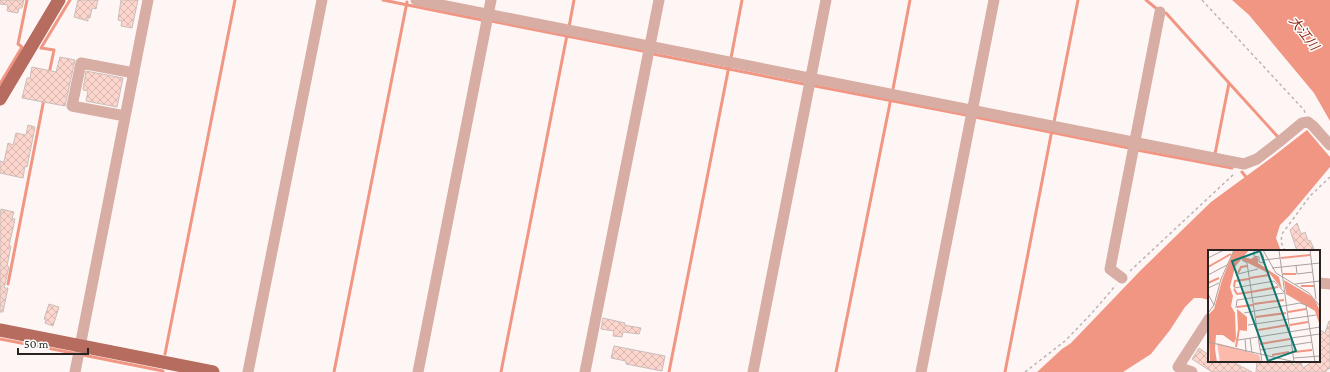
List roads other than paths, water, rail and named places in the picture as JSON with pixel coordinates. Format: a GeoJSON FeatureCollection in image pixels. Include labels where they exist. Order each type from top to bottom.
{"type":"FeatureCollection","features":[{"type":"Feature","properties":{"kind":"main road"},"geometry":{"type":"LineString","coordinates":[[0,99],[59,0]]}},
{"type":"Feature","properties":{"kind":"main road"},"geometry":{"type":"LineString","coordinates":[[0,330],[80,346],[169,368],[213,372]]}},
{"type":"Feature","properties":{"kind":"street"},"geometry":{"type":"LineString","coordinates":[[75,372],[148,0]]}},
{"type":"Feature","properties":{"kind":"street"},"geometry":{"type":"LineString","coordinates":[[248,372],[322,0]]}},
{"type":"Feature","properties":{"kind":"street"},"geometry":{"type":"LineString","coordinates":[[416,0],[1244,164],[1257,159],[1302,123],[1308,122],[1313,126],[1330,146]]}},
{"type":"Feature","properties":{"kind":"street"},"geometry":{"type":"LineString","coordinates":[[418,372],[491,0]]}},
{"type":"Feature","properties":{"kind":"street"},"geometry":{"type":"LineString","coordinates":[[585,372],[659,0]]}},
{"type":"Feature","properties":{"kind":"street"},"geometry":{"type":"LineString","coordinates":[[753,372],[826,0]]}},
{"type":"Feature","properties":{"kind":"street"},"geometry":{"type":"LineString","coordinates":[[921,372],[994,0]]}},
{"type":"Feature","properties":{"kind":"street"},"geometry":{"type":"LineString","coordinates":[[1122,278],[1110,269],[1160,12]]}},
{"type":"Feature","properties":{"kind":"street"},"geometry":{"type":"LineString","coordinates":[[125,116],[72,106],[81,63],[134,73]]}},
{"type":"Feature","properties":{"kind":"street"},"geometry":{"type":"LineString","coordinates":[[1320,283],[1330,284]]}},
{"type":"Feature","properties":{"kind":"street"},"geometry":{"type":"LineString","coordinates":[[1192,372],[1178,367],[1208,321]]}},
{"type":"Feature","properties":{"kind":"water","name":"大江川"},"geometry":{"type":"Polygon","coordinates":[[[1232,0],[1330,0],[1330,121],[1314,93],[1249,15],[1232,0]]]}},
{"type":"Feature","properties":{"kind":"water"},"geometry":{"type":"Polygon","coordinates":[[[1307,130],[1330,157],[1330,167],[1280,225],[1276,238],[1281,250],[1208,250],[1208,300],[1194,298],[1185,307],[1170,330],[1151,354],[1123,372],[1037,372],[1062,349],[1071,343],[1140,271],[1211,202],[1307,130]]]}},
{"type":"Feature","properties":{"kind":"waterway"},"geometry":{"type":"LineString","coordinates":[[0,84],[22,47],[18,44],[27,0]]}},
{"type":"Feature","properties":{"kind":"waterway"},"geometry":{"type":"LineString","coordinates":[[49,74],[54,50],[41,48],[70,0]]}},
{"type":"Feature","properties":{"kind":"waterway"},"geometry":{"type":"LineString","coordinates":[[165,354],[235,0]]}},
{"type":"Feature","properties":{"kind":"waterway"},"geometry":{"type":"LineString","coordinates":[[383,0],[482,20]]}},
{"type":"Feature","properties":{"kind":"waterway"},"geometry":{"type":"LineString","coordinates":[[569,27],[574,0]]}},
{"type":"Feature","properties":{"kind":"waterway"},"geometry":{"type":"LineString","coordinates":[[731,58],[742,0]]}},
{"type":"Feature","properties":{"kind":"waterway"},"geometry":{"type":"LineString","coordinates":[[893,89],[910,0]]}},
{"type":"Feature","properties":{"kind":"waterway"},"geometry":{"type":"LineString","coordinates":[[1054,122],[1078,0]]}},
{"type":"Feature","properties":{"kind":"waterway"},"geometry":{"type":"LineString","coordinates":[[1146,0],[1157,9]]}},
{"type":"Feature","properties":{"kind":"waterway"},"geometry":{"type":"LineString","coordinates":[[334,372],[407,2]]}},
{"type":"Feature","properties":{"kind":"waterway"},"geometry":{"type":"LineString","coordinates":[[1166,13],[1229,83],[1215,154]]}},
{"type":"Feature","properties":{"kind":"waterway"},"geometry":{"type":"LineString","coordinates":[[491,21],[643,51]]}},
{"type":"Feature","properties":{"kind":"waterway"},"geometry":{"type":"LineString","coordinates":[[501,372],[567,35]]}},
{"type":"Feature","properties":{"kind":"waterway"},"geometry":{"type":"LineString","coordinates":[[653,54],[804,84]]}},
{"type":"Feature","properties":{"kind":"waterway"},"geometry":{"type":"LineString","coordinates":[[669,372],[729,66]]}},
{"type":"Feature","properties":{"kind":"waterway"},"geometry":{"type":"LineString","coordinates":[[1229,83],[1278,137]]}},
{"type":"Feature","properties":{"kind":"waterway"},"geometry":{"type":"LineString","coordinates":[[815,86],[966,115]]}},
{"type":"Feature","properties":{"kind":"waterway"},"geometry":{"type":"LineString","coordinates":[[836,372],[891,98]]}},
{"type":"Feature","properties":{"kind":"waterway"},"geometry":{"type":"LineString","coordinates":[[8,284],[44,99]]}},
{"type":"Feature","properties":{"kind":"waterway"},"geometry":{"type":"LineString","coordinates":[[975,117],[1129,148]]}},
{"type":"Feature","properties":{"kind":"waterway"},"geometry":{"type":"LineString","coordinates":[[1005,372],[1052,130]]}},
{"type":"Feature","properties":{"kind":"waterway"},"geometry":{"type":"LineString","coordinates":[[1137,150],[1232,168]]}},
{"type":"Feature","properties":{"kind":"waterway"},"geometry":{"type":"LineString","coordinates":[[1242,172],[1246,177]]}},
{"type":"Feature","properties":{"kind":"waterway"},"geometry":{"type":"LineString","coordinates":[[0,339],[73,353]]}},
{"type":"Feature","properties":{"kind":"waterway"},"geometry":{"type":"LineString","coordinates":[[83,355],[163,371]]}}]}
